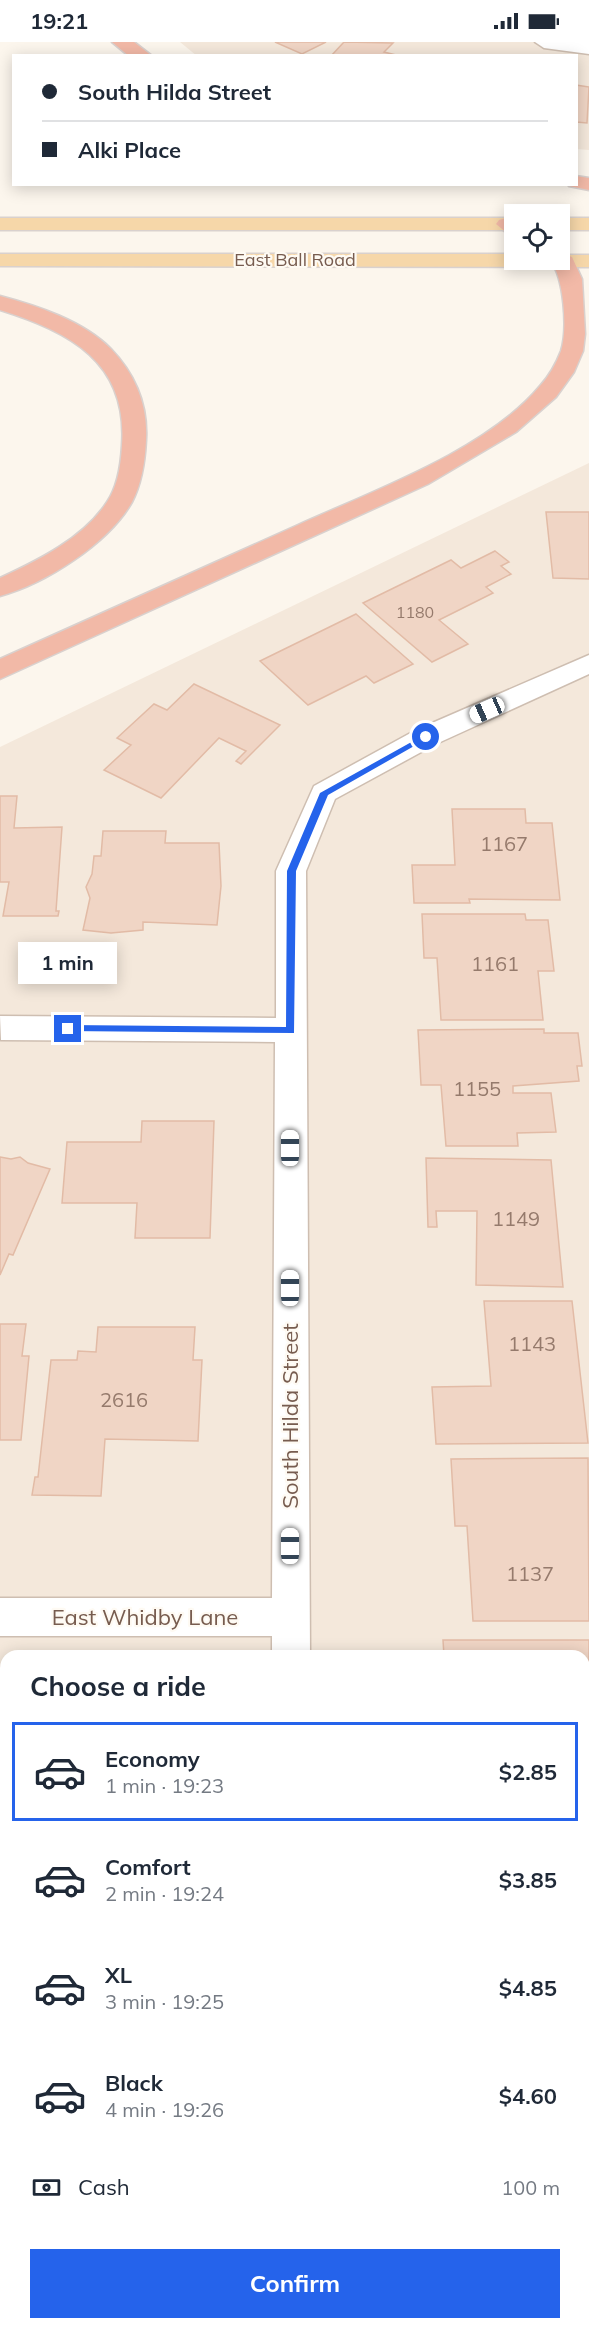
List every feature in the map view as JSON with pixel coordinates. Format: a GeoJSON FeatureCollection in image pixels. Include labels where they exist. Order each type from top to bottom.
{"type":"FeatureCollection","features":[{"type":"Feature","properties":{"kind":"highway"},"geometry":{"type":"LineString","coordinates":[[121,42],[140,54]]}},
{"type":"Feature","properties":{"kind":"highway"},"geometry":{"type":"LineString","coordinates":[[0,670],[419,479],[470,453],[509,426],[539,400],[560,376],[573,350],[573,285],[567,270]]}},
{"type":"Feature","properties":{"kind":"highway"},"geometry":{"type":"LineString","coordinates":[[0,303],[38,314],[83,336],[112,362],[131,400],[136,438],[129,479],[116,508],[49,566],[0,588]]}},
{"type":"Feature","properties":{"kind":"main road"},"geometry":{"type":"LineString","coordinates":[[570,224],[589,224]]}},
{"type":"Feature","properties":{"kind":"main road","name":"East Ball Road"},"geometry":{"type":"LineString","coordinates":[[0,225],[504,226]]}},
{"type":"Feature","properties":{"kind":"main road","name":"East Ball Road"},"geometry":{"type":"LineString","coordinates":[[0,260],[504,259]]}},
{"type":"Feature","properties":{"kind":"main road","name":"East Ball Road"},"geometry":{"type":"LineString","coordinates":[[570,260],[589,261]]}},
{"type":"Feature","properties":{"kind":"street"},"geometry":{"type":"LineString","coordinates":[[544,42],[589,48]]}},
{"type":"Feature","properties":{"kind":"street","name":"South Hilda Street"},"geometry":{"type":"LineString","coordinates":[[291,1650],[291,871],[324,793],[426,737],[589,664]]}},
{"type":"Feature","properties":{"kind":"street"},"geometry":{"type":"LineString","coordinates":[[2,1028],[291,1030]]}},
{"type":"Feature","properties":{"kind":"street","name":"East Whidby Lane"},"geometry":{"type":"LineString","coordinates":[[0,1617],[290,1617]]}},
{"type":"Feature","properties":{"kind":"shaded area"},"geometry":{"type":"Polygon","coordinates":[[[180,42],[589,42],[589,150],[578,149],[578,54],[195,54],[180,42]]]}},
{"type":"Feature","properties":{"kind":"shaded area"},"geometry":{"type":"Polygon","coordinates":[[[589,463],[589,1650],[0,1650],[0,747],[589,463]]]}},
{"type":"Feature","properties":{"kind":"building"},"geometry":{"type":"Polygon","coordinates":[[[275,42],[326,42],[302,54],[275,42]]]}},
{"type":"Feature","properties":{"kind":"building"},"geometry":{"type":"Polygon","coordinates":[[[344,42],[393,43],[384,52],[392,54],[333,54],[344,42]]]}},
{"type":"Feature","properties":{"kind":"building"},"geometry":{"type":"Polygon","coordinates":[[[578,85],[589,87],[587,123],[578,122],[578,85]]]}},
{"type":"Feature","properties":{"kind":"building"},"geometry":{"type":"Polygon","coordinates":[[[546,512],[589,512],[589,579],[553,578],[546,512]]]}},
{"type":"Feature","properties":{"kind":"building"},"geometry":{"type":"Polygon","coordinates":[[[495,551],[509,562],[501,566],[511,574],[486,587],[493,593],[439,620],[468,644],[432,662],[363,603],[451,560],[461,568],[495,551]]]}},
{"type":"Feature","properties":{"kind":"building"},"geometry":{"type":"Polygon","coordinates":[[[356,614],[413,664],[374,683],[366,676],[308,705],[260,661],[356,614]]]}},
{"type":"Feature","properties":{"kind":"building"},"geometry":{"type":"Polygon","coordinates":[[[194,684],[280,725],[241,764],[236,761],[246,751],[219,738],[161,798],[104,770],[131,745],[117,738],[154,704],[167,710],[194,684]]]}},
{"type":"Feature","properties":{"kind":"building"},"geometry":{"type":"Polygon","coordinates":[[[0,796],[17,796],[14,828],[62,827],[56,911],[59,911],[58,916],[3,916],[9,882],[0,882],[0,796]]]}},
{"type":"Feature","properties":{"kind":"building"},"geometry":{"type":"Polygon","coordinates":[[[452,809],[525,809],[526,823],[552,823],[560,900],[469,899],[470,903],[414,903],[412,865],[455,865],[452,809]]]}},
{"type":"Feature","properties":{"kind":"building"},"geometry":{"type":"Polygon","coordinates":[[[103,831],[166,831],[165,843],[219,843],[221,886],[217,925],[143,922],[143,930],[111,933],[83,930],[90,898],[86,887],[92,874],[94,856],[101,856],[103,831]]]}},
{"type":"Feature","properties":{"kind":"building"},"geometry":{"type":"Polygon","coordinates":[[[422,914],[525,914],[526,920],[548,920],[554,971],[538,971],[543,1020],[441,1020],[437,958],[424,958],[422,914]]]}},
{"type":"Feature","properties":{"kind":"building"},"geometry":{"type":"Polygon","coordinates":[[[544,1029],[544,1033],[578,1033],[582,1066],[577,1066],[579,1081],[513,1086],[513,1093],[551,1093],[556,1132],[517,1133],[518,1146],[446,1146],[441,1085],[421,1085],[418,1030],[544,1029]]]}},
{"type":"Feature","properties":{"kind":"building"},"geometry":{"type":"Polygon","coordinates":[[[142,1121],[214,1121],[210,1238],[135,1238],[137,1203],[62,1203],[67,1142],[141,1142],[142,1121]]]}},
{"type":"Feature","properties":{"kind":"building"},"geometry":{"type":"Polygon","coordinates":[[[0,1157],[11,1159],[20,1157],[28,1163],[50,1169],[13,1255],[9,1254],[0,1275],[0,1157]]]}},
{"type":"Feature","properties":{"kind":"building"},"geometry":{"type":"Polygon","coordinates":[[[426,1158],[551,1160],[563,1287],[476,1285],[477,1211],[436,1211],[437,1227],[428,1227],[426,1158]]]}},
{"type":"Feature","properties":{"kind":"building"},"geometry":{"type":"Polygon","coordinates":[[[484,1301],[572,1301],[588,1443],[436,1444],[432,1387],[491,1386],[484,1301]]]}},
{"type":"Feature","properties":{"kind":"building"},"geometry":{"type":"Polygon","coordinates":[[[0,1324],[26,1324],[22,1356],[29,1356],[21,1440],[0,1440],[0,1324]]]}},
{"type":"Feature","properties":{"kind":"building"},"geometry":{"type":"Polygon","coordinates":[[[98,1327],[195,1327],[193,1360],[202,1360],[198,1441],[105,1439],[101,1496],[32,1495],[35,1477],[38,1477],[51,1360],[77,1360],[78,1351],[96,1352],[98,1327]]]}},
{"type":"Feature","properties":{"kind":"building"},"geometry":{"type":"Polygon","coordinates":[[[588,1458],[589,1621],[473,1621],[467,1526],[455,1526],[451,1459],[588,1458]]]}},
{"type":"Feature","properties":{"kind":"building"},"geometry":{"type":"Polygon","coordinates":[[[443,1640],[589,1640],[589,1650],[444,1650],[443,1640]]]}},
{"type":"Feature","properties":{"kind":"route"},"geometry":{"type":"LineString","coordinates":[[68,1029],[291,1030],[291,871],[324,793],[426,737]]}}]}
